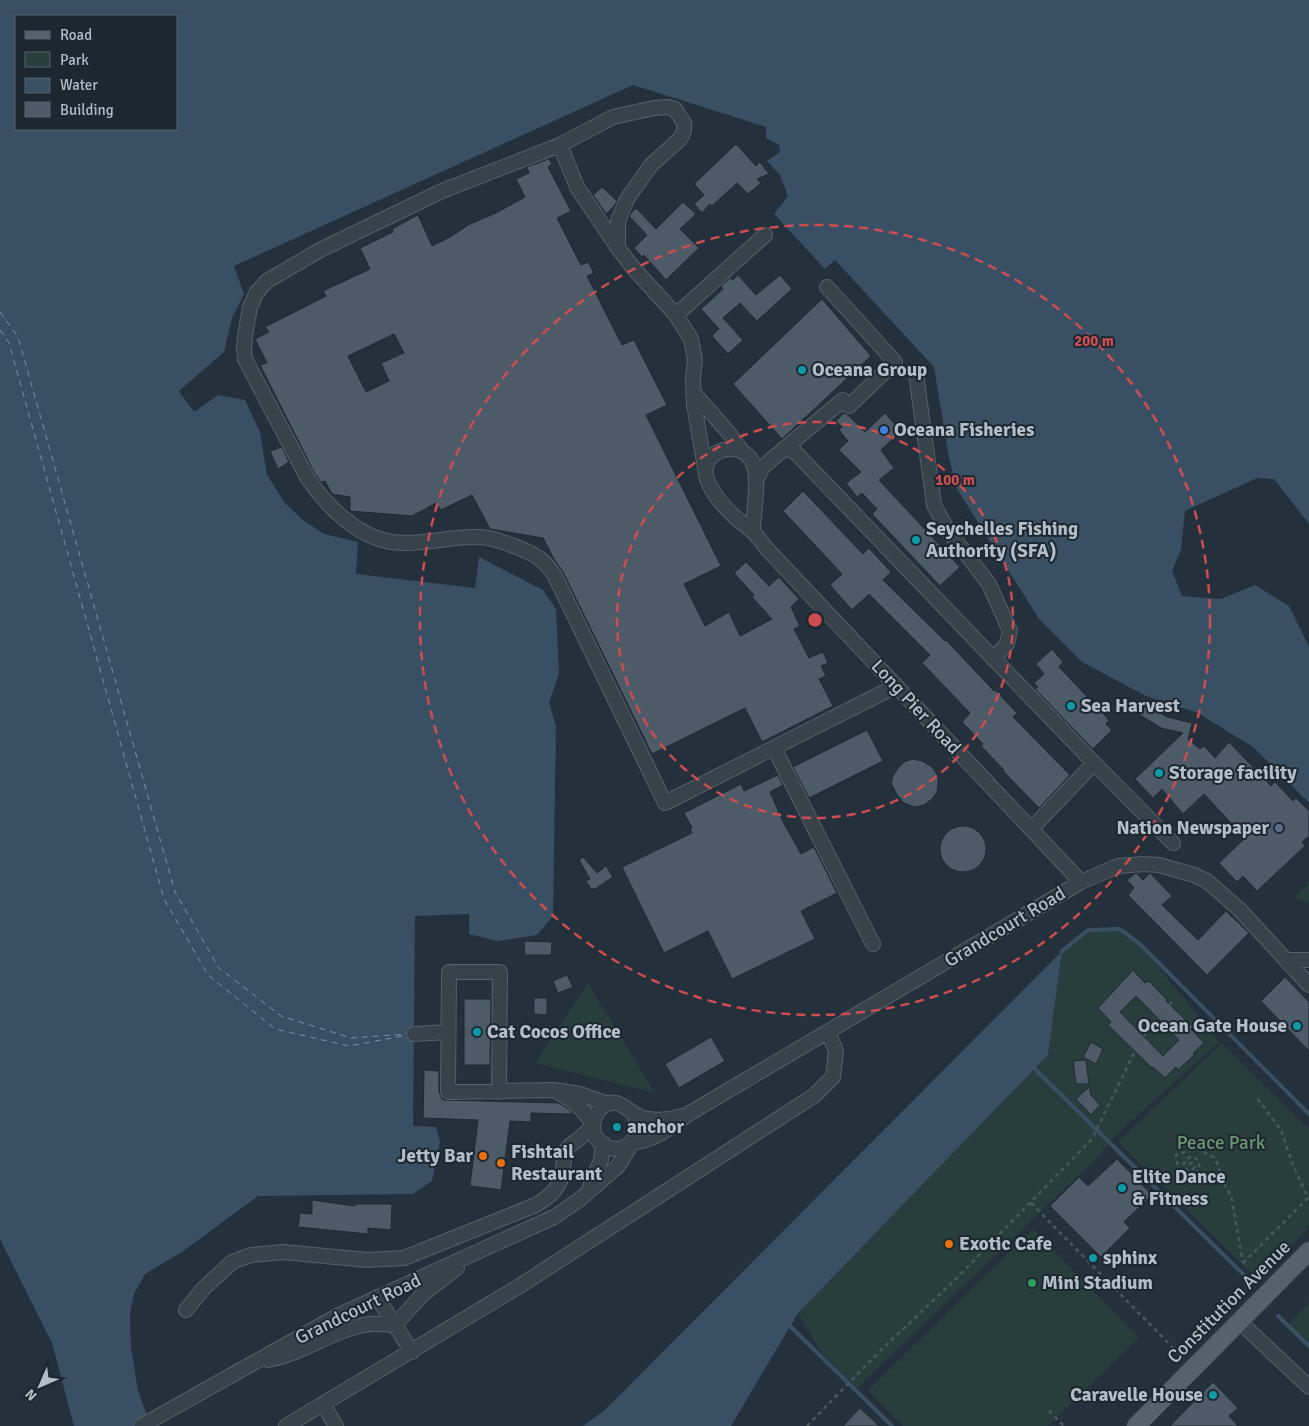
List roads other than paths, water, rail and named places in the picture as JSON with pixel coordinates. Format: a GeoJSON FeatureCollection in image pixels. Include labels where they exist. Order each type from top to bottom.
{"type":"FeatureCollection","features":[{"type":"Feature","properties":{"kind":"main road","name":"Constitution Avenue"},"geometry":{"type":"LineString","coordinates":[[1136,1426],[1309,1251]]}},
{"type":"Feature","properties":{"kind":"street"},"geometry":{"type":"LineString","coordinates":[[618,248],[618,221],[624,205],[651,166],[680,139],[684,131],[684,123],[675,109],[668,107],[637,110],[613,117],[560,145],[442,191],[320,250],[267,281],[257,292],[250,307],[244,348],[245,359],[308,479],[322,497],[364,532],[390,542],[417,543],[481,537],[525,551],[542,561],[554,574],[665,803],[896,686]]}},
{"type":"Feature","properties":{"kind":"street","name":"Long Pier Road"},"geometry":{"type":"LineString","coordinates":[[560,145],[577,188],[618,248],[635,270],[676,315],[691,339],[694,350],[693,392],[696,421],[706,478],[715,494],[737,519],[753,531],[767,549],[1080,882]]}},
{"type":"Feature","properties":{"kind":"street"},"geometry":{"type":"LineString","coordinates":[[676,315],[765,235]]}},
{"type":"Feature","properties":{"kind":"street"},"geometry":{"type":"LineString","coordinates":[[756,480],[763,467],[785,448],[843,400],[849,406],[895,362],[827,287]]}},
{"type":"Feature","properties":{"kind":"street"},"geometry":{"type":"LineString","coordinates":[[916,374],[934,505],[947,529],[989,584],[1010,631],[1007,644],[993,659]]}},
{"type":"Feature","properties":{"kind":"street"},"geometry":{"type":"LineString","coordinates":[[693,392],[724,426],[742,451]]}},
{"type":"Feature","properties":{"kind":"street"},"geometry":{"type":"LineString","coordinates":[[705,468],[712,456],[723,450],[734,448],[748,455],[753,462],[756,480],[753,531]]}},
{"type":"Feature","properties":{"kind":"street"},"geometry":{"type":"LineString","coordinates":[[785,448],[795,452],[805,462],[993,659],[1173,843]]}},
{"type":"Feature","properties":{"kind":"street"},"geometry":{"type":"LineString","coordinates":[[774,748],[873,944]]}},
{"type":"Feature","properties":{"kind":"street"},"geometry":{"type":"LineString","coordinates":[[1031,830],[1094,763]]}},
{"type":"Feature","properties":{"kind":"street","name":"Grandcourt Road"},"geometry":{"type":"LineString","coordinates":[[690,1113],[1080,882],[1118,866],[1159,865],[1194,875],[1207,881],[1240,910],[1309,985]]}},
{"type":"Feature","properties":{"kind":"street"},"geometry":{"type":"LineString","coordinates":[[1286,960],[1309,960]]}},
{"type":"Feature","properties":{"kind":"street"},"geometry":{"type":"LineString","coordinates":[[500,1092],[500,972],[449,972],[448,1092],[500,1092],[532,1089],[554,1090],[580,1094],[608,1104],[623,1104],[634,1114],[642,1118],[664,1120],[690,1113]]}},
{"type":"Feature","properties":{"kind":"street"},"geometry":{"type":"LineString","coordinates":[[414,1034],[448,1032]]}},
{"type":"Feature","properties":{"kind":"street"},"geometry":{"type":"LineString","coordinates":[[286,1426],[518,1287],[815,1095],[833,1077],[836,1051],[828,1032]]}},
{"type":"Feature","properties":{"kind":"street"},"geometry":{"type":"LineString","coordinates":[[554,1090],[570,1098],[582,1109],[608,1148],[617,1150],[632,1143],[648,1140],[659,1135],[690,1113]]}},
{"type":"Feature","properties":{"kind":"street"},"geometry":{"type":"LineString","coordinates":[[579,1200],[587,1191],[599,1168],[598,1135],[595,1116],[600,1109],[608,1104]]}},
{"type":"Feature","properties":{"kind":"street"},"geometry":{"type":"LineString","coordinates":[[579,1200],[618,1166],[636,1136],[638,1127],[634,1114]]}},
{"type":"Feature","properties":{"kind":"street"},"geometry":{"type":"LineString","coordinates":[[186,1310],[203,1289],[232,1262],[251,1255],[283,1252],[367,1260],[404,1258],[536,1205],[555,1191],[562,1175],[564,1155],[572,1143],[598,1135]]}},
{"type":"Feature","properties":{"kind":"street","name":"Grandcourt Road"},"geometry":{"type":"LineString","coordinates":[[141,1426],[339,1315],[554,1217],[579,1200]]}},
{"type":"Feature","properties":{"kind":"street"},"geometry":{"type":"LineString","coordinates":[[395,1325],[423,1294],[477,1253]]}},
{"type":"Feature","properties":{"kind":"street"},"geometry":{"type":"LineString","coordinates":[[378,1298],[412,1352]]}},
{"type":"Feature","properties":{"kind":"street"},"geometry":{"type":"LineString","coordinates":[[1240,1322],[1309,1387]]}},
{"type":"Feature","properties":{"kind":"street"},"geometry":{"type":"LineString","coordinates":[[258,1362],[285,1357],[340,1332],[370,1324],[395,1325]]}},
{"type":"Feature","properties":{"kind":"street"},"geometry":{"type":"LineString","coordinates":[[323,1404],[336,1426]]}},
{"type":"Feature","properties":{"kind":"water"},"geometry":{"type":"Polygon","coordinates":[[[0,0],[1309,0],[1309,524],[1274,479],[1257,478],[1185,511],[1181,549],[1172,571],[1182,596],[1221,599],[1255,585],[1289,606],[1309,647],[1309,803],[1253,747],[1198,713],[1146,696],[1082,662],[1039,619],[957,489],[949,458],[934,367],[835,260],[825,269],[774,214],[788,196],[780,175],[767,161],[780,152],[779,145],[766,138],[766,127],[633,85],[234,266],[244,294],[232,318],[224,352],[179,391],[194,412],[218,395],[245,400],[260,432],[267,475],[285,503],[303,520],[324,534],[358,542],[356,574],[475,588],[479,557],[543,590],[556,609],[559,673],[549,703],[556,726],[553,916],[537,935],[498,941],[469,934],[469,914],[415,916],[413,1126],[436,1127],[440,1142],[432,1181],[413,1194],[258,1196],[182,1252],[145,1274],[134,1294],[130,1314],[131,1347],[138,1391],[151,1426],[74,1426],[52,1343],[0,1239],[0,0]]]}},
{"type":"Feature","properties":{"kind":"water"},"geometry":{"type":"Polygon","coordinates":[[[1062,951],[1048,1055],[798,1313],[731,1426],[583,1426],[605,1410],[1062,951]]]}},
{"type":"Feature","properties":{"kind":"waterway"},"geometry":{"type":"LineString","coordinates":[[1062,951],[1088,930],[1120,929],[1140,944],[1309,1114]]}},
{"type":"Feature","properties":{"kind":"waterway"},"geometry":{"type":"LineString","coordinates":[[1035,1069],[1246,1277]]}},
{"type":"Feature","properties":{"kind":"waterway"},"geometry":{"type":"LineString","coordinates":[[1278,1316],[1309,1346]]}},
{"type":"Feature","properties":{"kind":"waterway"},"geometry":{"type":"LineString","coordinates":[[790,1326],[892,1426]]}},
{"type":"Feature","properties":{"kind":"place","name":"Oceana Group"},"geometry":{"type":"Point","coordinates":[802,370]}},
{"type":"Feature","properties":{"kind":"place","name":"Oceana Fisheries"},"geometry":{"type":"Point","coordinates":[884,430]}},
{"type":"Feature","properties":{"kind":"place","name":"Seychelles Fishing Authority (SFA)"},"geometry":{"type":"Point","coordinates":[916,540]}},
{"type":"Feature","properties":{"kind":"place","name":"Sea Harvest"},"geometry":{"type":"Point","coordinates":[1071,706]}},
{"type":"Feature","properties":{"kind":"place","name":"Storage facility"},"geometry":{"type":"Point","coordinates":[1159,773]}},
{"type":"Feature","properties":{"kind":"place","name":"Nation Newspaper"},"geometry":{"type":"Point","coordinates":[1279,828]}},
{"type":"Feature","properties":{"kind":"place","name":"Ocean Gate House"},"geometry":{"type":"Point","coordinates":[1297,1026]}},
{"type":"Feature","properties":{"kind":"place","name":"Cat Cocos Office"},"geometry":{"type":"Point","coordinates":[477,1032]}},
{"type":"Feature","properties":{"kind":"place","name":"anchor"},"geometry":{"type":"Point","coordinates":[617,1127]}},
{"type":"Feature","properties":{"kind":"place","name":"Jetty Bar"},"geometry":{"type":"Point","coordinates":[483,1156]}},
{"type":"Feature","properties":{"kind":"place","name":"Fishtail Restaurant"},"geometry":{"type":"Point","coordinates":[501,1163]}},
{"type":"Feature","properties":{"kind":"place","name":"Elite Dance & Fitness"},"geometry":{"type":"Point","coordinates":[1122,1188]}},
{"type":"Feature","properties":{"kind":"place","name":"Exotic Cafe"},"geometry":{"type":"Point","coordinates":[949,1244]}},
{"type":"Feature","properties":{"kind":"place","name":"sphinx"},"geometry":{"type":"Point","coordinates":[1093,1258]}},
{"type":"Feature","properties":{"kind":"place","name":"Mini Stadium"},"geometry":{"type":"Point","coordinates":[1032,1283]}},
{"type":"Feature","properties":{"kind":"place","name":"Caravelle House"},"geometry":{"type":"Point","coordinates":[1213,1395]}},
{"type":"Feature","properties":{"kind":"park label","name":"Peace Park"},"geometry":{"type":"Point","coordinates":[1221,1143]}}]}
